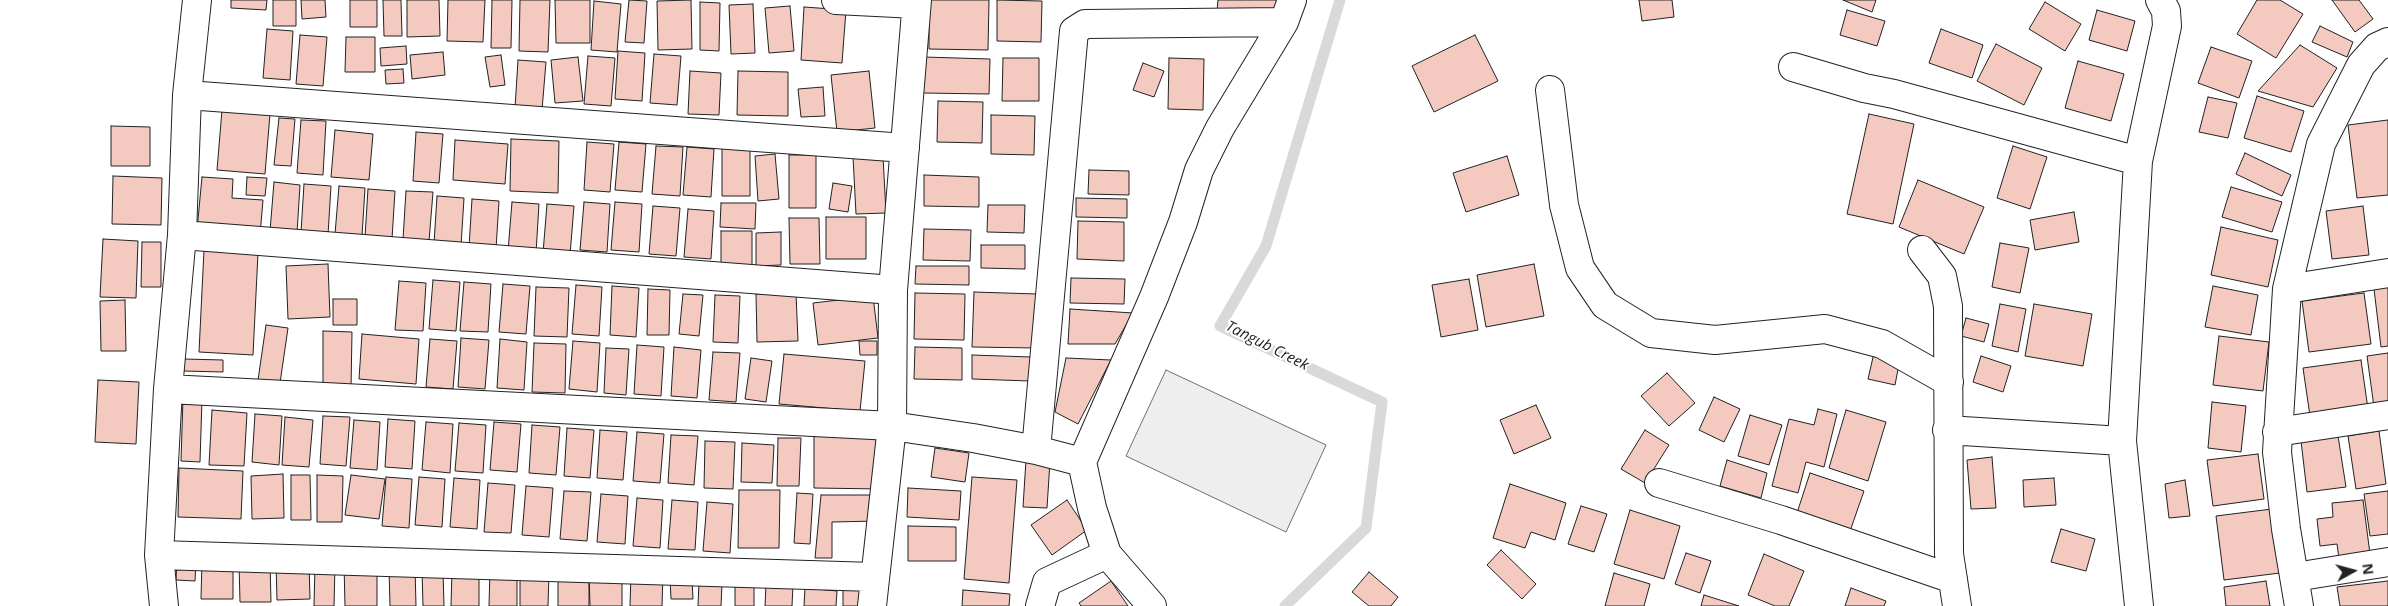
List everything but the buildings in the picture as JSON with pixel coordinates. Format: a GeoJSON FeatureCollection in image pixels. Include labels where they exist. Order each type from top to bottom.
{"type":"FeatureCollection","features":[{"type":"Feature","properties":{"kind":"street"},"geometry":{"type":"LineString","coordinates":[[164,606],[159,555],[168,388],[182,235],[187,95],[197,0]]}},
{"type":"Feature","properties":{"kind":"street"},"geometry":{"type":"LineString","coordinates":[[836,0],[917,2],[893,290],[892,426],[872,606]]}},
{"type":"Feature","properties":{"kind":"street"},"geometry":{"type":"LineString","coordinates":[[2139,606],[2122,441],[2138,161],[2167,26],[2166,11],[2160,0]]}},
{"type":"Feature","properties":{"kind":"street"},"geometry":{"type":"LineString","coordinates":[[1036,450],[1074,31],[1085,24],[1288,11]]}},
{"type":"Feature","properties":{"kind":"street"},"geometry":{"type":"LineString","coordinates":[[1152,606],[1107,554],[1092,508],[1082,462],[1154,297],[1183,222],[1200,170],[1220,128],[1288,11]]}},
{"type":"Feature","properties":{"kind":"street"},"geometry":{"type":"LineString","coordinates":[[2300,606],[2277,452],[2287,289],[2321,144],[2361,65],[2377,47],[2388,42]]}},
{"type":"Feature","properties":{"kind":"street"},"geometry":{"type":"LineString","coordinates":[[1793,67],[1864,88],[1894,94],[2138,161]]}},
{"type":"Feature","properties":{"kind":"street"},"geometry":{"type":"LineString","coordinates":[[1550,90],[1564,206],[1580,268],[1605,305],[1650,332],[1715,340],[1825,329],[1882,344],[1949,382]]}},
{"type":"Feature","properties":{"kind":"street"},"geometry":{"type":"LineString","coordinates":[[187,95],[905,148]]}},
{"type":"Feature","properties":{"kind":"street"},"geometry":{"type":"LineString","coordinates":[[182,235],[893,290]]}},
{"type":"Feature","properties":{"kind":"street"},"geometry":{"type":"LineString","coordinates":[[1922,250],[1942,276],[1948,306],[1949,382],[1947,430],[1950,554],[1957,606]]}},
{"type":"Feature","properties":{"kind":"street"},"geometry":{"type":"LineString","coordinates":[[2287,289],[2388,273]]}},
{"type":"Feature","properties":{"kind":"street"},"geometry":{"type":"LineString","coordinates":[[168,388],[892,426],[973,438],[1036,450],[1082,462]]}},
{"type":"Feature","properties":{"kind":"street"},"geometry":{"type":"LineString","coordinates":[[2277,432],[2388,415]]}},
{"type":"Feature","properties":{"kind":"street"},"geometry":{"type":"LineString","coordinates":[[1947,430],[2122,441]]}},
{"type":"Feature","properties":{"kind":"street"},"geometry":{"type":"LineString","coordinates":[[1659,483],[1781,520],[1952,579]]}},
{"type":"Feature","properties":{"kind":"street"},"geometry":{"type":"LineString","coordinates":[[1040,606],[1047,582],[1107,554]]}},
{"type":"Feature","properties":{"kind":"street"},"geometry":{"type":"LineString","coordinates":[[159,555],[874,576]]}},
{"type":"Feature","properties":{"kind":"street"},"geometry":{"type":"LineString","coordinates":[[2295,577],[2388,562]]}},
{"type":"Feature","properties":{"kind":"shaded area"},"geometry":{"type":"Polygon","coordinates":[[[1166,370],[1326,445],[1286,532],[1126,456],[1166,370]]]}},
{"type":"Feature","properties":{"kind":"waterway","name":"Tangub Creek"},"geometry":{"type":"LineString","coordinates":[[1285,606],[1366,528],[1382,402],[1220,326],[1266,246],[1340,0]]}}]}
